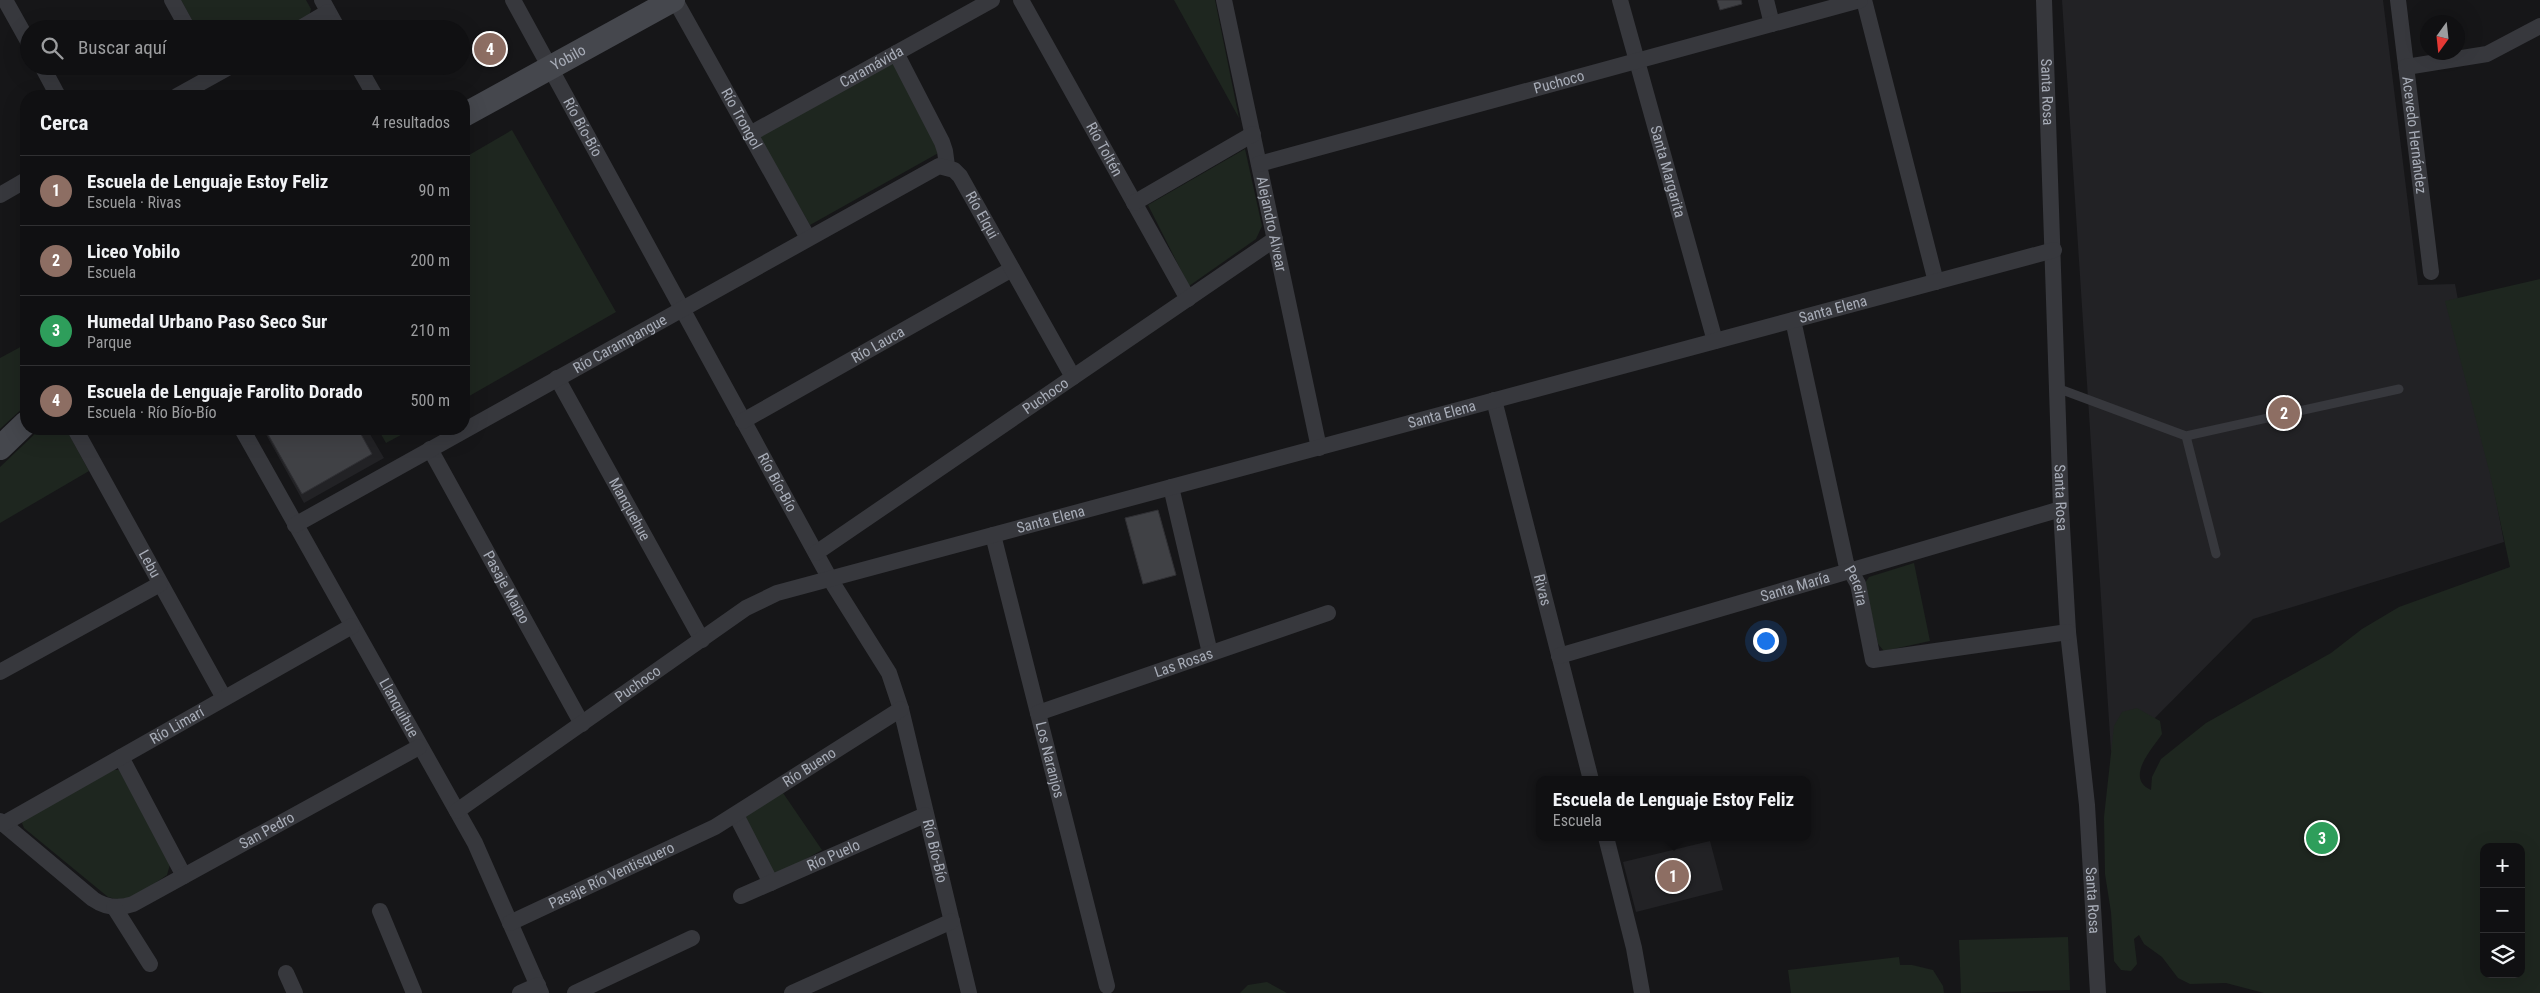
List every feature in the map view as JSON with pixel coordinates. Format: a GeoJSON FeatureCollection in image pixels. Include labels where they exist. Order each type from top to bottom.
{"type":"FeatureCollection","features":[{"type":"Feature","properties":{"kind":"main road","name":"Yobilo"},"geometry":{"type":"LineString","coordinates":[[470,112],[674,0]]}},
{"type":"Feature","properties":{"kind":"main road"},"geometry":{"type":"LineString","coordinates":[[0,448],[20,429]]}},
{"type":"Feature","properties":{"kind":"street"},"geometry":{"type":"LineString","coordinates":[[5,0],[20,27]]}},
{"type":"Feature","properties":{"kind":"street"},"geometry":{"type":"LineString","coordinates":[[172,0],[183,20]]}},
{"type":"Feature","properties":{"kind":"street","name":"Río Bío-Bío"},"geometry":{"type":"LineString","coordinates":[[513,0],[830,579],[885,667],[901,708],[969,993]]}},
{"type":"Feature","properties":{"kind":"street","name":"Río Trongol"},"geometry":{"type":"LineString","coordinates":[[674,0],[808,238]]}},
{"type":"Feature","properties":{"kind":"street","name":"Caramávida"},"geometry":{"type":"LineString","coordinates":[[750,134],[992,0]]}},
{"type":"Feature","properties":{"kind":"street","name":"Río Toltén"},"geometry":{"type":"LineString","coordinates":[[1022,0],[1188,299]]}},
{"type":"Feature","properties":{"kind":"street","name":"Alejandro Alvear"},"geometry":{"type":"LineString","coordinates":[[1224,0],[1319,448]]}},
{"type":"Feature","properties":{"kind":"street","name":"Santa Margarita"},"geometry":{"type":"LineString","coordinates":[[1620,0],[1715,341]]}},
{"type":"Feature","properties":{"kind":"street"},"geometry":{"type":"LineString","coordinates":[[1766,0],[1772,24]]}},
{"type":"Feature","properties":{"kind":"street","name":"Puchoco"},"geometry":{"type":"LineString","coordinates":[[1259,164],[1860,0]]}},
{"type":"Feature","properties":{"kind":"street"},"geometry":{"type":"LineString","coordinates":[[1864,0],[1936,282]]}},
{"type":"Feature","properties":{"kind":"street","name":"Santa Rosa"},"geometry":{"type":"LineString","coordinates":[[2044,0],[2054,250],[2061,509],[2068,632],[2087,805],[2098,993]]}},
{"type":"Feature","properties":{"kind":"street","name":"Acevedo Hernández"},"geometry":{"type":"LineString","coordinates":[[2398,0],[2430,272]]}},
{"type":"Feature","properties":{"kind":"street"},"geometry":{"type":"LineString","coordinates":[[309,20],[325,6],[333,20]]}},
{"type":"Feature","properties":{"kind":"street"},"geometry":{"type":"LineString","coordinates":[[2406,67],[2487,54],[2540,26]]}},
{"type":"Feature","properties":{"kind":"street"},"geometry":{"type":"LineString","coordinates":[[896,53],[942,142],[946,151],[947,166]]}},
{"type":"Feature","properties":{"kind":"street"},"geometry":{"type":"LineString","coordinates":[[47,75],[55,90]]}},
{"type":"Feature","properties":{"kind":"street"},"geometry":{"type":"LineString","coordinates":[[185,90],[206,75]]}},
{"type":"Feature","properties":{"kind":"street"},"geometry":{"type":"LineString","coordinates":[[363,75],[372,90]]}},
{"type":"Feature","properties":{"kind":"street"},"geometry":{"type":"LineString","coordinates":[[1134,203],[1253,134]]}},
{"type":"Feature","properties":{"kind":"street","name":"Río Carampangue"},"geometry":{"type":"LineString","coordinates":[[470,427],[933,168],[947,166]]}},
{"type":"Feature","properties":{"kind":"street","name":"Río Elqui"},"geometry":{"type":"LineString","coordinates":[[947,166],[960,176],[1073,377]]}},
{"type":"Feature","properties":{"kind":"street"},"geometry":{"type":"LineString","coordinates":[[0,195],[20,183]]}},
{"type":"Feature","properties":{"kind":"street","name":"Puchoco"},"geometry":{"type":"LineString","coordinates":[[816,553],[1275,239]]}},
{"type":"Feature","properties":{"kind":"street","name":"Santa Elena"},"geometry":{"type":"LineString","coordinates":[[830,579],[2054,250]]}},
{"type":"Feature","properties":{"kind":"street","name":"Río Lauca"},"geometry":{"type":"LineString","coordinates":[[743,421],[1012,269]]}},
{"type":"Feature","properties":{"kind":"street","name":"Pereira"},"geometry":{"type":"LineString","coordinates":[[1792,320],[1846,563],[1858,584],[1874,660],[2068,632]]}},
{"type":"Feature","properties":{"kind":"street","name":"Manquehue"},"geometry":{"type":"LineString","coordinates":[[557,378],[702,640]]}},
{"type":"Feature","properties":{"kind":"street","name":"Rivas"},"geometry":{"type":"LineString","coordinates":[[1494,400],[1590,776]]}},
{"type":"Feature","properties":{"kind":"street","name":"Lebu"},"geometry":{"type":"LineString","coordinates":[[78,435],[224,698]]}},
{"type":"Feature","properties":{"kind":"street","name":"Llanquihue"},"geometry":{"type":"LineString","coordinates":[[245,435],[419,747],[457,811],[483,860],[540,989]]}},
{"type":"Feature","properties":{"kind":"street","name":"Río Carampangue"},"geometry":{"type":"LineString","coordinates":[[296,524],[455,435]]}},
{"type":"Feature","properties":{"kind":"street","name":"Pasaje Maipo"},"geometry":{"type":"LineString","coordinates":[[430,449],[582,724]]}},
{"type":"Feature","properties":{"kind":"street"},"geometry":{"type":"LineString","coordinates":[[1171,488],[1210,653]]}},
{"type":"Feature","properties":{"kind":"street","name":"Santa María"},"geometry":{"type":"LineString","coordinates":[[1559,656],[2061,509]]}},
{"type":"Feature","properties":{"kind":"street","name":"Los Naranjos"},"geometry":{"type":"LineString","coordinates":[[992,536],[1107,986]]}},
{"type":"Feature","properties":{"kind":"street","name":"Puchoco"},"geometry":{"type":"LineString","coordinates":[[457,811],[761,600],[830,579]]}},
{"type":"Feature","properties":{"kind":"street"},"geometry":{"type":"LineString","coordinates":[[0,672],[160,584]]}},
{"type":"Feature","properties":{"kind":"street","name":"Las Rosas"},"geometry":{"type":"LineString","coordinates":[[1038,713],[1328,612]]}},
{"type":"Feature","properties":{"kind":"street","name":"Río Limarí"},"geometry":{"type":"LineString","coordinates":[[1,823],[352,626]]}},
{"type":"Feature","properties":{"kind":"street","name":"Río Bueno"},"geometry":{"type":"LineString","coordinates":[[715,827],[901,708]]}},
{"type":"Feature","properties":{"kind":"street","name":"San Pedro"},"geometry":{"type":"LineString","coordinates":[[114,907],[133,904],[419,747]]}},
{"type":"Feature","properties":{"kind":"street"},"geometry":{"type":"LineString","coordinates":[[121,757],[184,876]]}},
{"type":"Feature","properties":{"kind":"street"},"geometry":{"type":"LineString","coordinates":[[736,815],[771,883]]}},
{"type":"Feature","properties":{"kind":"street","name":"Río Puelo"},"geometry":{"type":"LineString","coordinates":[[741,896],[926,815]]}},
{"type":"Feature","properties":{"kind":"street"},"geometry":{"type":"LineString","coordinates":[[1,823],[93,900],[114,907],[150,964]]}},
{"type":"Feature","properties":{"kind":"street","name":"Pasaje Río Ventisquero"},"geometry":{"type":"LineString","coordinates":[[510,923],[715,827]]}},
{"type":"Feature","properties":{"kind":"street"},"geometry":{"type":"LineString","coordinates":[[1607,841],[1634,948],[1642,993]]}},
{"type":"Feature","properties":{"kind":"street"},"geometry":{"type":"LineString","coordinates":[[380,911],[414,993]]}},
{"type":"Feature","properties":{"kind":"street"},"geometry":{"type":"LineString","coordinates":[[792,993],[952,921]]}},
{"type":"Feature","properties":{"kind":"street"},"geometry":{"type":"LineString","coordinates":[[575,993],[692,938]]}},
{"type":"Feature","properties":{"kind":"street"},"geometry":{"type":"LineString","coordinates":[[286,973],[295,993]]}},
{"type":"Feature","properties":{"kind":"street"},"geometry":{"type":"LineString","coordinates":[[520,993],[540,989]]}},
{"type":"Feature","properties":{"kind":"lane"},"geometry":{"type":"LineString","coordinates":[[2057,388],[2186,436],[2399,389]]}},
{"type":"Feature","properties":{"kind":"lane"},"geometry":{"type":"LineString","coordinates":[[2186,436],[2216,554]]}},
{"type":"Feature","properties":{"kind":"shaded area"},"geometry":{"type":"Polygon","coordinates":[[[181,0],[306,0],[311,9],[309,17],[303,20],[192,20],[181,0]]]}},
{"type":"Feature","properties":{"kind":"shaded area"},"geometry":{"type":"Polygon","coordinates":[[[1174,0],[1215,0],[1239,118],[1174,0]]]}},
{"type":"Feature","properties":{"kind":"shaded area"},"geometry":{"type":"Polygon","coordinates":[[[2062,0],[2383,0],[2418,285],[2455,284],[2504,542],[2253,619],[2132,741],[2111,751],[2062,0]]]}},
{"type":"Feature","properties":{"kind":"shaded area"},"geometry":{"type":"Polygon","coordinates":[[[892,61],[942,151],[810,225],[758,135],[892,61]]]}},
{"type":"Feature","properties":{"kind":"shaded area"},"geometry":{"type":"Polygon","coordinates":[[[512,130],[616,312],[470,396],[470,154],[512,130]]]}},
{"type":"Feature","properties":{"kind":"shaded area"},"geometry":{"type":"Polygon","coordinates":[[[1245,149],[1262,226],[1256,239],[1189,286],[1148,205],[1245,149]]]}},
{"type":"Feature","properties":{"kind":"shaded area"},"geometry":{"type":"Polygon","coordinates":[[[2540,279],[2540,993],[2264,993],[2226,983],[2190,984],[2178,978],[2162,957],[2144,944],[2139,935],[2134,939],[2137,964],[2131,971],[2121,970],[2114,961],[2111,912],[2105,874],[2104,817],[2114,726],[2122,712],[2137,708],[2160,721],[2162,734],[2147,755],[2140,771],[2143,785],[2151,790],[2152,777],[2161,759],[2206,723],[2331,653],[2362,629],[2399,607],[2510,567],[2490,474],[2445,301],[2540,279]]]}},
{"type":"Feature","properties":{"kind":"shaded area"},"geometry":{"type":"Polygon","coordinates":[[[20,347],[20,411],[0,429],[0,358],[20,347]]]}},
{"type":"Feature","properties":{"kind":"shaded area"},"geometry":{"type":"Polygon","coordinates":[[[34,435],[69,435],[89,471],[0,523],[0,467],[34,435]]]}},
{"type":"Feature","properties":{"kind":"shaded area"},"geometry":{"type":"Polygon","coordinates":[[[266,435],[371,435],[384,458],[304,503],[266,435]]]}},
{"type":"Feature","properties":{"kind":"shaded area"},"geometry":{"type":"Polygon","coordinates":[[[381,435],[401,435],[386,443],[381,435]]]}},
{"type":"Feature","properties":{"kind":"shaded area"},"geometry":{"type":"Polygon","coordinates":[[[1914,563],[1930,641],[1884,651],[1878,644],[1865,583],[1869,577],[1914,563]]]}},
{"type":"Feature","properties":{"kind":"shaded area"},"geometry":{"type":"Polygon","coordinates":[[[113,770],[119,770],[171,861],[167,875],[147,889],[132,896],[116,899],[108,897],[24,828],[22,823],[25,818],[113,770]]]}},
{"type":"Feature","properties":{"kind":"shaded area"},"geometry":{"type":"Polygon","coordinates":[[[781,790],[822,850],[777,875],[769,869],[745,815],[781,790]]]}},
{"type":"Feature","properties":{"kind":"shaded area"},"geometry":{"type":"Polygon","coordinates":[[[1710,841],[1723,890],[1636,912],[1623,862],[1710,841]]]}},
{"type":"Feature","properties":{"kind":"shaded area"},"geometry":{"type":"Polygon","coordinates":[[[2068,937],[2070,990],[1961,993],[1959,940],[2068,937]]]}},
{"type":"Feature","properties":{"kind":"shaded area"},"geometry":{"type":"Polygon","coordinates":[[[1899,957],[1900,965],[1912,965],[1933,970],[1943,986],[1944,993],[1791,993],[1788,970],[1899,957]]]}},
{"type":"Feature","properties":{"kind":"shaded area"},"geometry":{"type":"Polygon","coordinates":[[[1267,982],[1287,993],[1240,993],[1248,985],[1267,982]]]}},
{"type":"Feature","properties":{"kind":"building"},"geometry":{"type":"Polygon","coordinates":[[[1717,0],[1741,0],[1742,4],[1720,10],[1717,0]]]}},
{"type":"Feature","properties":{"kind":"building"},"geometry":{"type":"Polygon","coordinates":[[[268,435],[361,435],[372,454],[302,494],[268,435]]]}},
{"type":"Feature","properties":{"kind":"building"},"geometry":{"type":"Polygon","coordinates":[[[1158,510],[1176,575],[1143,584],[1125,518],[1158,510]]]}},
{"type":"Feature","properties":{"kind":"place","name":"Escuela de Lenguaje Farolito Dorado"},"geometry":{"type":"Point","coordinates":[490,49]}},
{"type":"Feature","properties":{"kind":"place","name":"Liceo Yobilo"},"geometry":{"type":"Point","coordinates":[2284,413]}},
{"type":"Feature","properties":{"kind":"place","name":"Humedal Urbano Paso Seco Sur"},"geometry":{"type":"Point","coordinates":[2322,838]}},
{"type":"Feature","properties":{"kind":"place","name":"Escuela de Lenguaje Estoy Feliz"},"geometry":{"type":"Point","coordinates":[1673,876]}}]}
